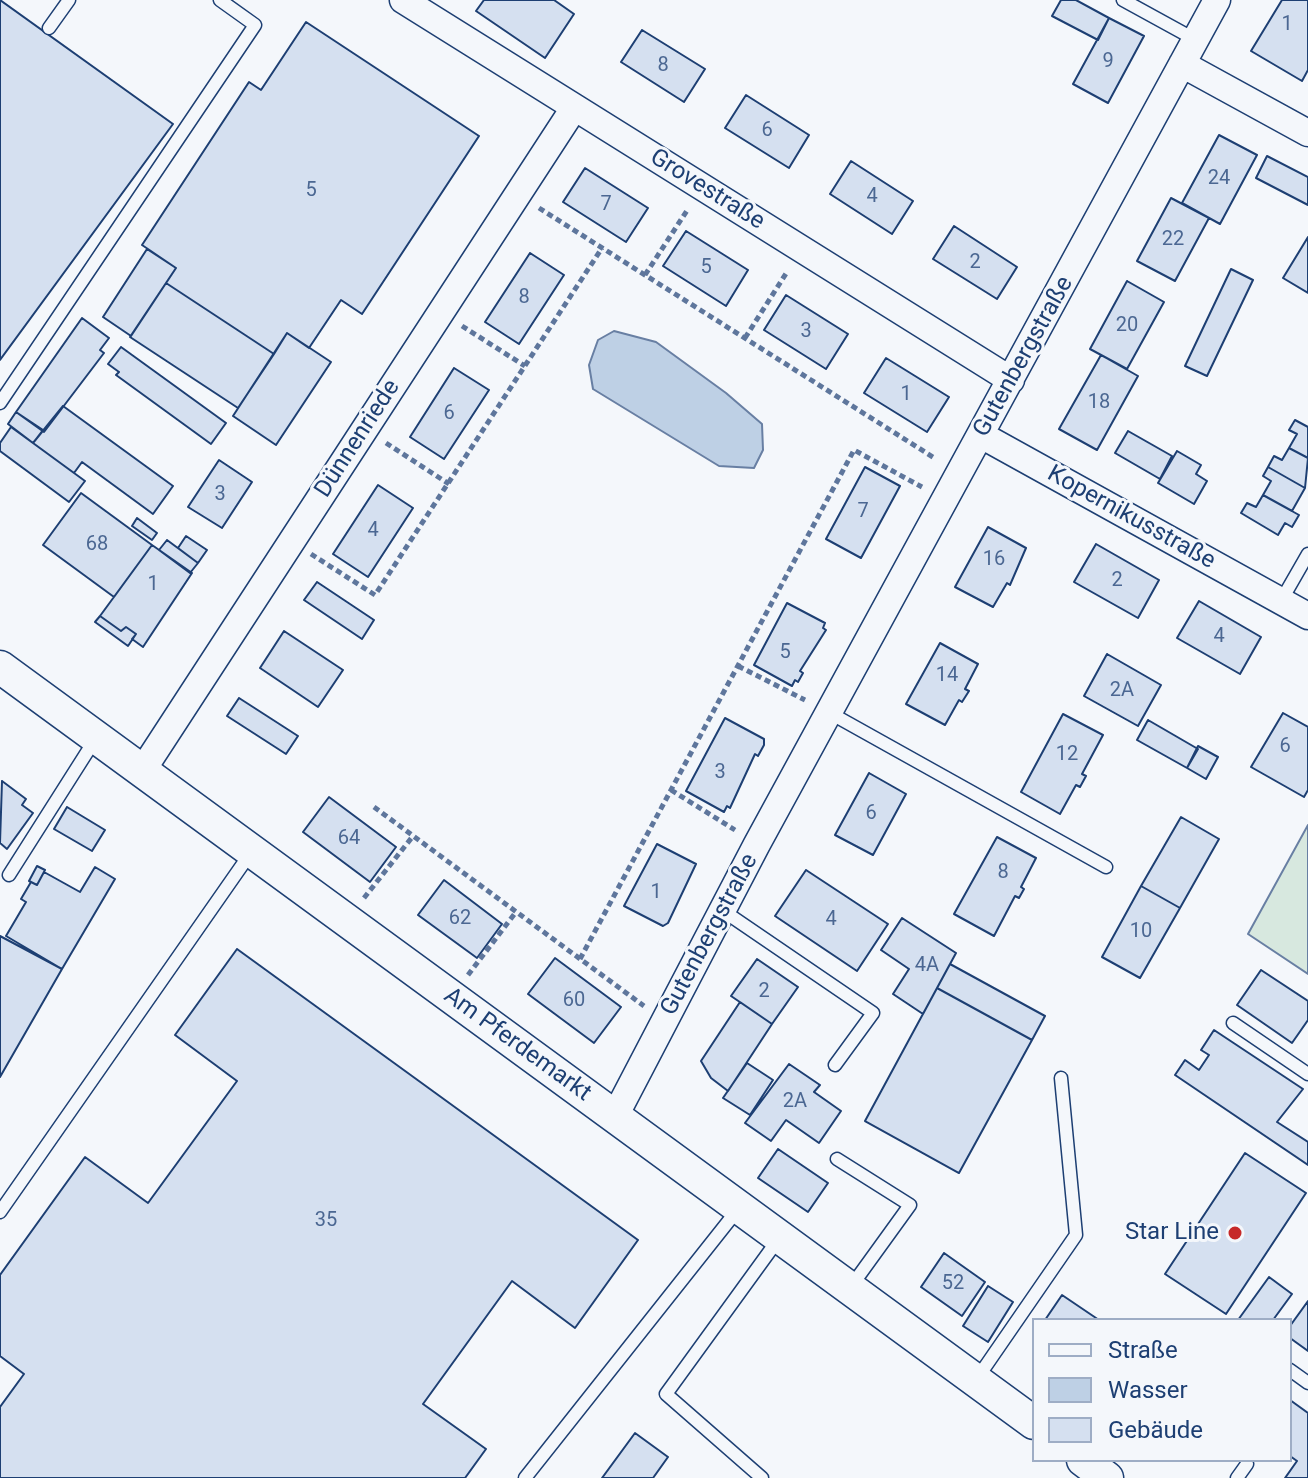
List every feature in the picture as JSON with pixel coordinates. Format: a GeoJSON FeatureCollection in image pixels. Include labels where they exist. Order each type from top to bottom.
{"type":"FeatureCollection","features":[{"type":"Feature","properties":{"kind":"street","name":"Grovestraße"},"geometry":{"type":"LineString","coordinates":[[403,0],[1011,380]]}},
{"type":"Feature","properties":{"kind":"street","name":"Gutenbergstraße"},"geometry":{"type":"LineString","coordinates":[[615,1116],[757,844],[1217,0]]}},
{"type":"Feature","properties":{"kind":"street"},"geometry":{"type":"LineString","coordinates":[[1182,64],[1308,133]]}},
{"type":"Feature","properties":{"kind":"street","name":"Dünnenriede"},"geometry":{"type":"LineString","coordinates":[[142,771],[574,108]]}},
{"type":"Feature","properties":{"kind":"street","name":"Kopernikusstraße"},"geometry":{"type":"LineString","coordinates":[[981,435],[1308,616]]}},
{"type":"Feature","properties":{"kind":"street","name":"Am Pferdemarkt"},"geometry":{"type":"LineString","coordinates":[[0,667],[1032,1422]]}},
{"type":"Feature","properties":{"kind":"lane"},"geometry":{"type":"LineString","coordinates":[[49,28],[69,0]]}},
{"type":"Feature","properties":{"kind":"lane"},"geometry":{"type":"LineString","coordinates":[[0,403],[255,25],[220,0]]}},
{"type":"Feature","properties":{"kind":"lane"},"geometry":{"type":"LineString","coordinates":[[1123,0],[1196,40]]}},
{"type":"Feature","properties":{"kind":"lane"},"geometry":{"type":"LineString","coordinates":[[1281,601],[1308,554]]}},
{"type":"Feature","properties":{"kind":"lane"},"geometry":{"type":"LineString","coordinates":[[830,713],[1106,867]]}},
{"type":"Feature","properties":{"kind":"lane"},"geometry":{"type":"LineString","coordinates":[[9,875],[96,738]]}},
{"type":"Feature","properties":{"kind":"lane"},"geometry":{"type":"LineString","coordinates":[[0,1212],[252,851]]}},
{"type":"Feature","properties":{"kind":"lane"},"geometry":{"type":"LineString","coordinates":[[722,910],[873,1013],[835,1065]]}},
{"type":"Feature","properties":{"kind":"lane"},"geometry":{"type":"LineString","coordinates":[[1233,1023],[1308,1074]]}},
{"type":"Feature","properties":{"kind":"lane"},"geometry":{"type":"LineString","coordinates":[[976,1380],[1076,1235],[1061,1078]]}},
{"type":"Feature","properties":{"kind":"lane"},"geometry":{"type":"LineString","coordinates":[[837,1159],[910,1205],[849,1288]]}},
{"type":"Feature","properties":{"kind":"lane"},"geometry":{"type":"LineString","coordinates":[[525,1478],[739,1208]]}},
{"type":"Feature","properties":{"kind":"lane"},"geometry":{"type":"LineString","coordinates":[[762,1478],[666,1394],[780,1237]]}},
{"type":"Feature","properties":{"kind":"lane"},"geometry":{"type":"LineString","coordinates":[[1237,1478],[1247,1464]]}},
{"type":"Feature","properties":{"kind":"path"},"geometry":{"type":"LineString","coordinates":[[645,275],[702,188]]}},
{"type":"Feature","properties":{"kind":"path"},"geometry":{"type":"LineString","coordinates":[[518,195],[960,474]]}},
{"type":"Feature","properties":{"kind":"path"},"geometry":{"type":"LineString","coordinates":[[291,542],[375,595],[602,248]]}},
{"type":"Feature","properties":{"kind":"path"},"geometry":{"type":"LineString","coordinates":[[745,338],[801,249]]}},
{"type":"Feature","properties":{"kind":"path"},"geometry":{"type":"LineString","coordinates":[[441,313],[525,366]]}},
{"type":"Feature","properties":{"kind":"path"},"geometry":{"type":"LineString","coordinates":[[365,429],[449,484]]}},
{"type":"Feature","properties":{"kind":"path"},"geometry":{"type":"LineString","coordinates":[[580,959],[854,450],[946,500]]}},
{"type":"Feature","properties":{"kind":"path"},"geometry":{"type":"LineString","coordinates":[[738,666],[830,713]]}},
{"type":"Feature","properties":{"kind":"path"},"geometry":{"type":"LineString","coordinates":[[671,790],[757,844]]}},
{"type":"Feature","properties":{"kind":"path"},"geometry":{"type":"LineString","coordinates":[[374,807],[664,1022]]}},
{"type":"Feature","properties":{"kind":"path"},"geometry":{"type":"LineString","coordinates":[[346,920],[413,836]]}},
{"type":"Feature","properties":{"kind":"path"},"geometry":{"type":"LineString","coordinates":[[451,997],[516,912]]}},
{"type":"Feature","properties":{"kind":"shaded area"},"geometry":{"type":"Polygon","coordinates":[[[1308,825],[1308,974],[1248,934],[1308,825]]]}},
{"type":"Feature","properties":{"kind":"water"},"geometry":{"type":"Polygon","coordinates":[[[614,331],[656,342],[726,393],[762,424],[763,450],[754,468],[719,466],[593,389],[589,365],[598,340],[614,331]]]}},
{"type":"Feature","properties":{"kind":"building"},"geometry":{"type":"Polygon","coordinates":[[[0,0],[173,124],[0,360],[0,0]]]}},
{"type":"Feature","properties":{"kind":"building"},"geometry":{"type":"Polygon","coordinates":[[[484,0],[554,0],[574,14],[545,58],[476,11],[484,0]]]}},
{"type":"Feature","properties":{"kind":"building"},"geometry":{"type":"Polygon","coordinates":[[[1061,0],[1076,0],[1109,18],[1098,40],[1052,16],[1061,0]]]}},
{"type":"Feature","properties":{"kind":"building"},"geometry":{"type":"Polygon","coordinates":[[[1282,0],[1308,0],[1308,70],[1302,81],[1251,51],[1282,0]]]}},
{"type":"Feature","properties":{"kind":"building"},"geometry":{"type":"Polygon","coordinates":[[[1109,18],[1144,36],[1108,103],[1073,84],[1109,18]]]}},
{"type":"Feature","properties":{"kind":"building"},"geometry":{"type":"Polygon","coordinates":[[[306,22],[479,136],[362,314],[341,300],[309,348],[287,333],[274,354],[166,283],[176,268],[142,245],[249,82],[261,90],[306,22]]]}},
{"type":"Feature","properties":{"kind":"building"},"geometry":{"type":"Polygon","coordinates":[[[642,30],[705,69],[684,102],[621,62],[642,30]]]}},
{"type":"Feature","properties":{"kind":"building"},"geometry":{"type":"Polygon","coordinates":[[[746,95],[809,135],[789,168],[725,128],[746,95]]]}},
{"type":"Feature","properties":{"kind":"building"},"geometry":{"type":"Polygon","coordinates":[[[1219,135],[1257,155],[1220,224],[1182,203],[1219,135]]]}},
{"type":"Feature","properties":{"kind":"building"},"geometry":{"type":"Polygon","coordinates":[[[1267,156],[1308,177],[1308,205],[1256,178],[1267,156]]]}},
{"type":"Feature","properties":{"kind":"building"},"geometry":{"type":"Polygon","coordinates":[[[851,161],[913,201],[892,234],[830,194],[851,161]]]}},
{"type":"Feature","properties":{"kind":"building"},"geometry":{"type":"Polygon","coordinates":[[[585,168],[648,208],[626,242],[563,202],[585,168]]]}},
{"type":"Feature","properties":{"kind":"building"},"geometry":{"type":"Polygon","coordinates":[[[1171,198],[1209,218],[1175,281],[1137,261],[1171,198]]]}},
{"type":"Feature","properties":{"kind":"building"},"geometry":{"type":"Polygon","coordinates":[[[954,226],[1017,267],[997,299],[933,259],[954,226]]]}},
{"type":"Feature","properties":{"kind":"building"},"geometry":{"type":"Polygon","coordinates":[[[686,231],[748,270],[726,306],[663,266],[686,231]]]}},
{"type":"Feature","properties":{"kind":"building"},"geometry":{"type":"Polygon","coordinates":[[[1308,237],[1308,293],[1283,278],[1308,237]]]}},
{"type":"Feature","properties":{"kind":"building"},"geometry":{"type":"Polygon","coordinates":[[[147,249],[176,268],[131,336],[103,317],[147,249]]]}},
{"type":"Feature","properties":{"kind":"building"},"geometry":{"type":"Polygon","coordinates":[[[530,253],[564,275],[519,344],[485,322],[530,253]]]}},
{"type":"Feature","properties":{"kind":"building"},"geometry":{"type":"Polygon","coordinates":[[[1231,269],[1253,280],[1207,376],[1185,366],[1231,269]]]}},
{"type":"Feature","properties":{"kind":"building"},"geometry":{"type":"Polygon","coordinates":[[[1127,281],[1164,302],[1127,369],[1090,349],[1127,281]]]}},
{"type":"Feature","properties":{"kind":"building"},"geometry":{"type":"Polygon","coordinates":[[[166,283],[274,354],[238,408],[130,337],[166,283]]]}},
{"type":"Feature","properties":{"kind":"building"},"geometry":{"type":"Polygon","coordinates":[[[786,295],[848,334],[826,369],[764,330],[786,295]]]}},
{"type":"Feature","properties":{"kind":"building"},"geometry":{"type":"Polygon","coordinates":[[[82,318],[109,338],[100,350],[104,353],[44,432],[16,412],[82,318]]]}},
{"type":"Feature","properties":{"kind":"building"},"geometry":{"type":"Polygon","coordinates":[[[287,333],[331,362],[276,445],[233,416],[287,333]]]}},
{"type":"Feature","properties":{"kind":"building"},"geometry":{"type":"Polygon","coordinates":[[[121,347],[226,423],[211,444],[116,375],[119,372],[108,364],[121,347]]]}},
{"type":"Feature","properties":{"kind":"building"},"geometry":{"type":"Polygon","coordinates":[[[1101,355],[1138,376],[1097,450],[1059,429],[1101,355]]]}},
{"type":"Feature","properties":{"kind":"building"},"geometry":{"type":"Polygon","coordinates":[[[886,358],[949,397],[927,432],[864,393],[886,358]]]}},
{"type":"Feature","properties":{"kind":"building"},"geometry":{"type":"Polygon","coordinates":[[[454,368],[489,390],[444,459],[410,437],[454,368]]]}},
{"type":"Feature","properties":{"kind":"building"},"geometry":{"type":"Polygon","coordinates":[[[63,406],[173,486],[153,514],[82,462],[74,473],[33,443],[63,406]]]}},
{"type":"Feature","properties":{"kind":"building"},"geometry":{"type":"Polygon","coordinates":[[[16,412],[43,430],[33,443],[8,424],[16,412]]]}},
{"type":"Feature","properties":{"kind":"building"},"geometry":{"type":"Polygon","coordinates":[[[1295,420],[1308,427],[1308,458],[1289,448],[1297,434],[1289,430],[1295,420]]]}},
{"type":"Feature","properties":{"kind":"building"},"geometry":{"type":"Polygon","coordinates":[[[11,427],[85,481],[69,502],[0,451],[0,443],[11,427]]]}},
{"type":"Feature","properties":{"kind":"building"},"geometry":{"type":"Polygon","coordinates":[[[1128,431],[1172,456],[1160,479],[1115,453],[1128,431]]]}},
{"type":"Feature","properties":{"kind":"building"},"geometry":{"type":"Polygon","coordinates":[[[1289,448],[1308,458],[1305,488],[1268,467],[1274,456],[1282,460],[1289,448]]]}},
{"type":"Feature","properties":{"kind":"building"},"geometry":{"type":"Polygon","coordinates":[[[1177,451],[1201,465],[1196,474],[1207,481],[1194,504],[1158,483],[1177,451]]]}},
{"type":"Feature","properties":{"kind":"building"},"geometry":{"type":"Polygon","coordinates":[[[219,460],[252,482],[222,528],[188,507],[219,460]]]}},
{"type":"Feature","properties":{"kind":"building"},"geometry":{"type":"Polygon","coordinates":[[[865,467],[900,486],[861,558],[826,539],[865,467]]]}},
{"type":"Feature","properties":{"kind":"building"},"geometry":{"type":"Polygon","coordinates":[[[1268,467],[1305,488],[1292,511],[1263,495],[1271,481],[1263,476],[1268,467]]]}},
{"type":"Feature","properties":{"kind":"building"},"geometry":{"type":"Polygon","coordinates":[[[378,485],[413,508],[368,577],[333,554],[378,485]]]}},
{"type":"Feature","properties":{"kind":"building"},"geometry":{"type":"Polygon","coordinates":[[[81,493],[152,545],[114,597],[43,545],[81,493]]]}},
{"type":"Feature","properties":{"kind":"building"},"geometry":{"type":"Polygon","coordinates":[[[1263,495],[1299,515],[1292,527],[1285,523],[1278,535],[1241,513],[1247,503],[1256,507],[1263,495]]]}},
{"type":"Feature","properties":{"kind":"building"},"geometry":{"type":"Polygon","coordinates":[[[137,518],[157,533],[152,540],[132,526],[137,518]]]}},
{"type":"Feature","properties":{"kind":"building"},"geometry":{"type":"Polygon","coordinates":[[[988,527],[1026,548],[1010,585],[1007,583],[993,607],[955,587],[988,527]]]}},
{"type":"Feature","properties":{"kind":"building"},"geometry":{"type":"Polygon","coordinates":[[[186,536],[207,550],[198,563],[178,548],[186,536]]]}},
{"type":"Feature","properties":{"kind":"building"},"geometry":{"type":"Polygon","coordinates":[[[167,540],[198,563],[190,573],[159,550],[167,540]]]}},
{"type":"Feature","properties":{"kind":"building"},"geometry":{"type":"Polygon","coordinates":[[[1096,544],[1159,580],[1138,618],[1074,582],[1096,544]]]}},
{"type":"Feature","properties":{"kind":"building"},"geometry":{"type":"Polygon","coordinates":[[[152,545],[192,573],[143,647],[132,639],[136,634],[126,627],[121,631],[100,616],[152,545]]]}},
{"type":"Feature","properties":{"kind":"building"},"geometry":{"type":"Polygon","coordinates":[[[317,582],[374,620],[362,639],[304,600],[317,582]]]}},
{"type":"Feature","properties":{"kind":"building"},"geometry":{"type":"Polygon","coordinates":[[[1199,601],[1261,637],[1240,674],[1177,638],[1199,601]]]}},
{"type":"Feature","properties":{"kind":"building"},"geometry":{"type":"Polygon","coordinates":[[[787,603],[825,623],[823,628],[826,630],[800,671],[803,673],[798,682],[795,680],[792,686],[754,665],[787,603]]]}},
{"type":"Feature","properties":{"kind":"building"},"geometry":{"type":"Polygon","coordinates":[[[100,616],[121,631],[126,627],[136,634],[128,646],[95,622],[100,616]]]}},
{"type":"Feature","properties":{"kind":"building"},"geometry":{"type":"Polygon","coordinates":[[[284,631],[343,670],[318,707],[260,668],[284,631]]]}},
{"type":"Feature","properties":{"kind":"building"},"geometry":{"type":"Polygon","coordinates":[[[940,643],[978,664],[965,689],[969,691],[962,702],[959,700],[945,725],[906,704],[940,643]]]}},
{"type":"Feature","properties":{"kind":"building"},"geometry":{"type":"Polygon","coordinates":[[[1107,654],[1161,685],[1138,726],[1084,696],[1107,654]]]}},
{"type":"Feature","properties":{"kind":"building"},"geometry":{"type":"Polygon","coordinates":[[[239,698],[298,736],[286,754],[227,716],[239,698]]]}},
{"type":"Feature","properties":{"kind":"building"},"geometry":{"type":"Polygon","coordinates":[[[1283,713],[1308,727],[1308,790],[1304,797],[1251,767],[1283,713]]]}},
{"type":"Feature","properties":{"kind":"building"},"geometry":{"type":"Polygon","coordinates":[[[1063,714],[1103,735],[1082,774],[1086,776],[1080,787],[1076,785],[1060,814],[1021,792],[1063,714]]]}},
{"type":"Feature","properties":{"kind":"building"},"geometry":{"type":"Polygon","coordinates":[[[725,718],[764,739],[764,745],[758,756],[755,754],[730,808],[727,806],[724,812],[686,791],[725,718]]]}},
{"type":"Feature","properties":{"kind":"building"},"geometry":{"type":"Polygon","coordinates":[[[1148,720],[1198,749],[1187,768],[1137,740],[1148,720]]]}},
{"type":"Feature","properties":{"kind":"building"},"geometry":{"type":"Polygon","coordinates":[[[1198,746],[1218,757],[1206,779],[1187,768],[1198,746]]]}},
{"type":"Feature","properties":{"kind":"building"},"geometry":{"type":"Polygon","coordinates":[[[869,773],[906,794],[873,855],[835,835],[869,773]]]}},
{"type":"Feature","properties":{"kind":"building"},"geometry":{"type":"Polygon","coordinates":[[[2,781],[26,799],[22,805],[33,813],[7,849],[0,843],[2,781]]]}},
{"type":"Feature","properties":{"kind":"building"},"geometry":{"type":"Polygon","coordinates":[[[329,797],[396,847],[370,882],[303,832],[329,797]]]}},
{"type":"Feature","properties":{"kind":"building"},"geometry":{"type":"Polygon","coordinates":[[[67,807],[105,830],[92,851],[54,829],[67,807]]]}},
{"type":"Feature","properties":{"kind":"building"},"geometry":{"type":"Polygon","coordinates":[[[1181,817],[1219,839],[1180,908],[1141,886],[1181,817]]]}},
{"type":"Feature","properties":{"kind":"building"},"geometry":{"type":"Polygon","coordinates":[[[997,837],[1036,858],[1021,887],[1024,889],[1019,898],[1015,896],[994,936],[954,914],[997,837]]]}},
{"type":"Feature","properties":{"kind":"building"},"geometry":{"type":"Polygon","coordinates":[[[657,844],[696,864],[668,923],[663,926],[624,906],[657,844]]]}},
{"type":"Feature","properties":{"kind":"building"},"geometry":{"type":"Polygon","coordinates":[[[37,866],[45,870],[37,885],[29,881],[37,866]]]}},
{"type":"Feature","properties":{"kind":"building"},"geometry":{"type":"Polygon","coordinates":[[[95,867],[115,879],[62,969],[6,936],[26,902],[21,899],[31,882],[37,885],[44,872],[80,892],[95,867]]]}},
{"type":"Feature","properties":{"kind":"building"},"geometry":{"type":"Polygon","coordinates":[[[806,870],[888,924],[857,971],[775,916],[806,870]]]}},
{"type":"Feature","properties":{"kind":"building"},"geometry":{"type":"Polygon","coordinates":[[[444,880],[502,924],[477,958],[418,915],[444,880]]]}},
{"type":"Feature","properties":{"kind":"building"},"geometry":{"type":"Polygon","coordinates":[[[1141,886],[1180,908],[1140,978],[1102,957],[1141,886]]]}},
{"type":"Feature","properties":{"kind":"building"},"geometry":{"type":"Polygon","coordinates":[[[902,918],[956,953],[923,1014],[893,994],[909,969],[881,950],[902,918]]]}},
{"type":"Feature","properties":{"kind":"building"},"geometry":{"type":"Polygon","coordinates":[[[0,936],[62,969],[0,1077],[0,936]]]}},
{"type":"Feature","properties":{"kind":"building"},"geometry":{"type":"Polygon","coordinates":[[[237,949],[638,1240],[575,1328],[512,1281],[423,1404],[486,1449],[465,1478],[0,1478],[0,1407],[24,1374],[0,1356],[0,1275],[85,1157],[148,1203],[237,1081],[175,1035],[237,949]]]}},
{"type":"Feature","properties":{"kind":"building"},"geometry":{"type":"Polygon","coordinates":[[[555,958],[621,1007],[594,1043],[528,994],[555,958]]]}},
{"type":"Feature","properties":{"kind":"building"},"geometry":{"type":"Polygon","coordinates":[[[757,959],[798,987],[772,1024],[731,996],[757,959]]]}},
{"type":"Feature","properties":{"kind":"building"},"geometry":{"type":"Polygon","coordinates":[[[950,964],[1045,1016],[1032,1040],[937,988],[950,964]]]}},
{"type":"Feature","properties":{"kind":"building"},"geometry":{"type":"Polygon","coordinates":[[[1261,970],[1308,1001],[1308,1020],[1292,1043],[1237,1005],[1261,970]]]}},
{"type":"Feature","properties":{"kind":"building"},"geometry":{"type":"Polygon","coordinates":[[[937,988],[1032,1040],[959,1173],[865,1121],[937,988]]]}},
{"type":"Feature","properties":{"kind":"building"},"geometry":{"type":"Polygon","coordinates":[[[740,1002],[772,1024],[728,1091],[711,1078],[701,1061],[740,1002]]]}},
{"type":"Feature","properties":{"kind":"building"},"geometry":{"type":"Polygon","coordinates":[[[1214,1030],[1303,1089],[1277,1122],[1308,1142],[1308,1165],[1175,1075],[1185,1060],[1199,1070],[1209,1055],[1201,1050],[1214,1030]]]}},
{"type":"Feature","properties":{"kind":"building"},"geometry":{"type":"Polygon","coordinates":[[[747,1063],[773,1080],[750,1115],[723,1098],[747,1063]]]}},
{"type":"Feature","properties":{"kind":"building"},"geometry":{"type":"Polygon","coordinates":[[[789,1064],[820,1085],[814,1092],[841,1111],[819,1143],[786,1120],[771,1141],[745,1123],[789,1064]]]}},
{"type":"Feature","properties":{"kind":"building"},"geometry":{"type":"Polygon","coordinates":[[[778,1149],[828,1183],[808,1212],[758,1178],[778,1149]]]}},
{"type":"Feature","properties":{"kind":"building","name":"Star Line"},"geometry":{"type":"Polygon","coordinates":[[[1245,1153],[1306,1193],[1226,1314],[1165,1274],[1245,1153]]]}},
{"type":"Feature","properties":{"kind":"building"},"geometry":{"type":"Polygon","coordinates":[[[944,1253],[985,1282],[962,1316],[921,1287],[944,1253]]]}},
{"type":"Feature","properties":{"kind":"building"},"geometry":{"type":"Polygon","coordinates":[[[1269,1277],[1292,1294],[1274,1318],[1239,1318],[1269,1277]]]}},
{"type":"Feature","properties":{"kind":"building"},"geometry":{"type":"Polygon","coordinates":[[[988,1286],[1013,1302],[988,1342],[963,1326],[988,1286]]]}},
{"type":"Feature","properties":{"kind":"building"},"geometry":{"type":"Polygon","coordinates":[[[1062,1295],[1096,1318],[1046,1318],[1062,1295]]]}},
{"type":"Feature","properties":{"kind":"building"},"geometry":{"type":"Polygon","coordinates":[[[1308,1301],[1308,1351],[1292,1339],[1292,1323],[1308,1301]]]}},
{"type":"Feature","properties":{"kind":"building"},"geometry":{"type":"Polygon","coordinates":[[[1292,1401],[1308,1413],[1308,1478],[1285,1478],[1297,1461],[1292,1457],[1292,1401]]]}},
{"type":"Feature","properties":{"kind":"building"},"geometry":{"type":"Polygon","coordinates":[[[635,1433],[668,1457],[653,1478],[602,1478],[635,1433]]]}},
{"type":"Feature","properties":{"kind":"place","name":"Star Line"},"geometry":{"type":"Point","coordinates":[1235,1233]}}]}
